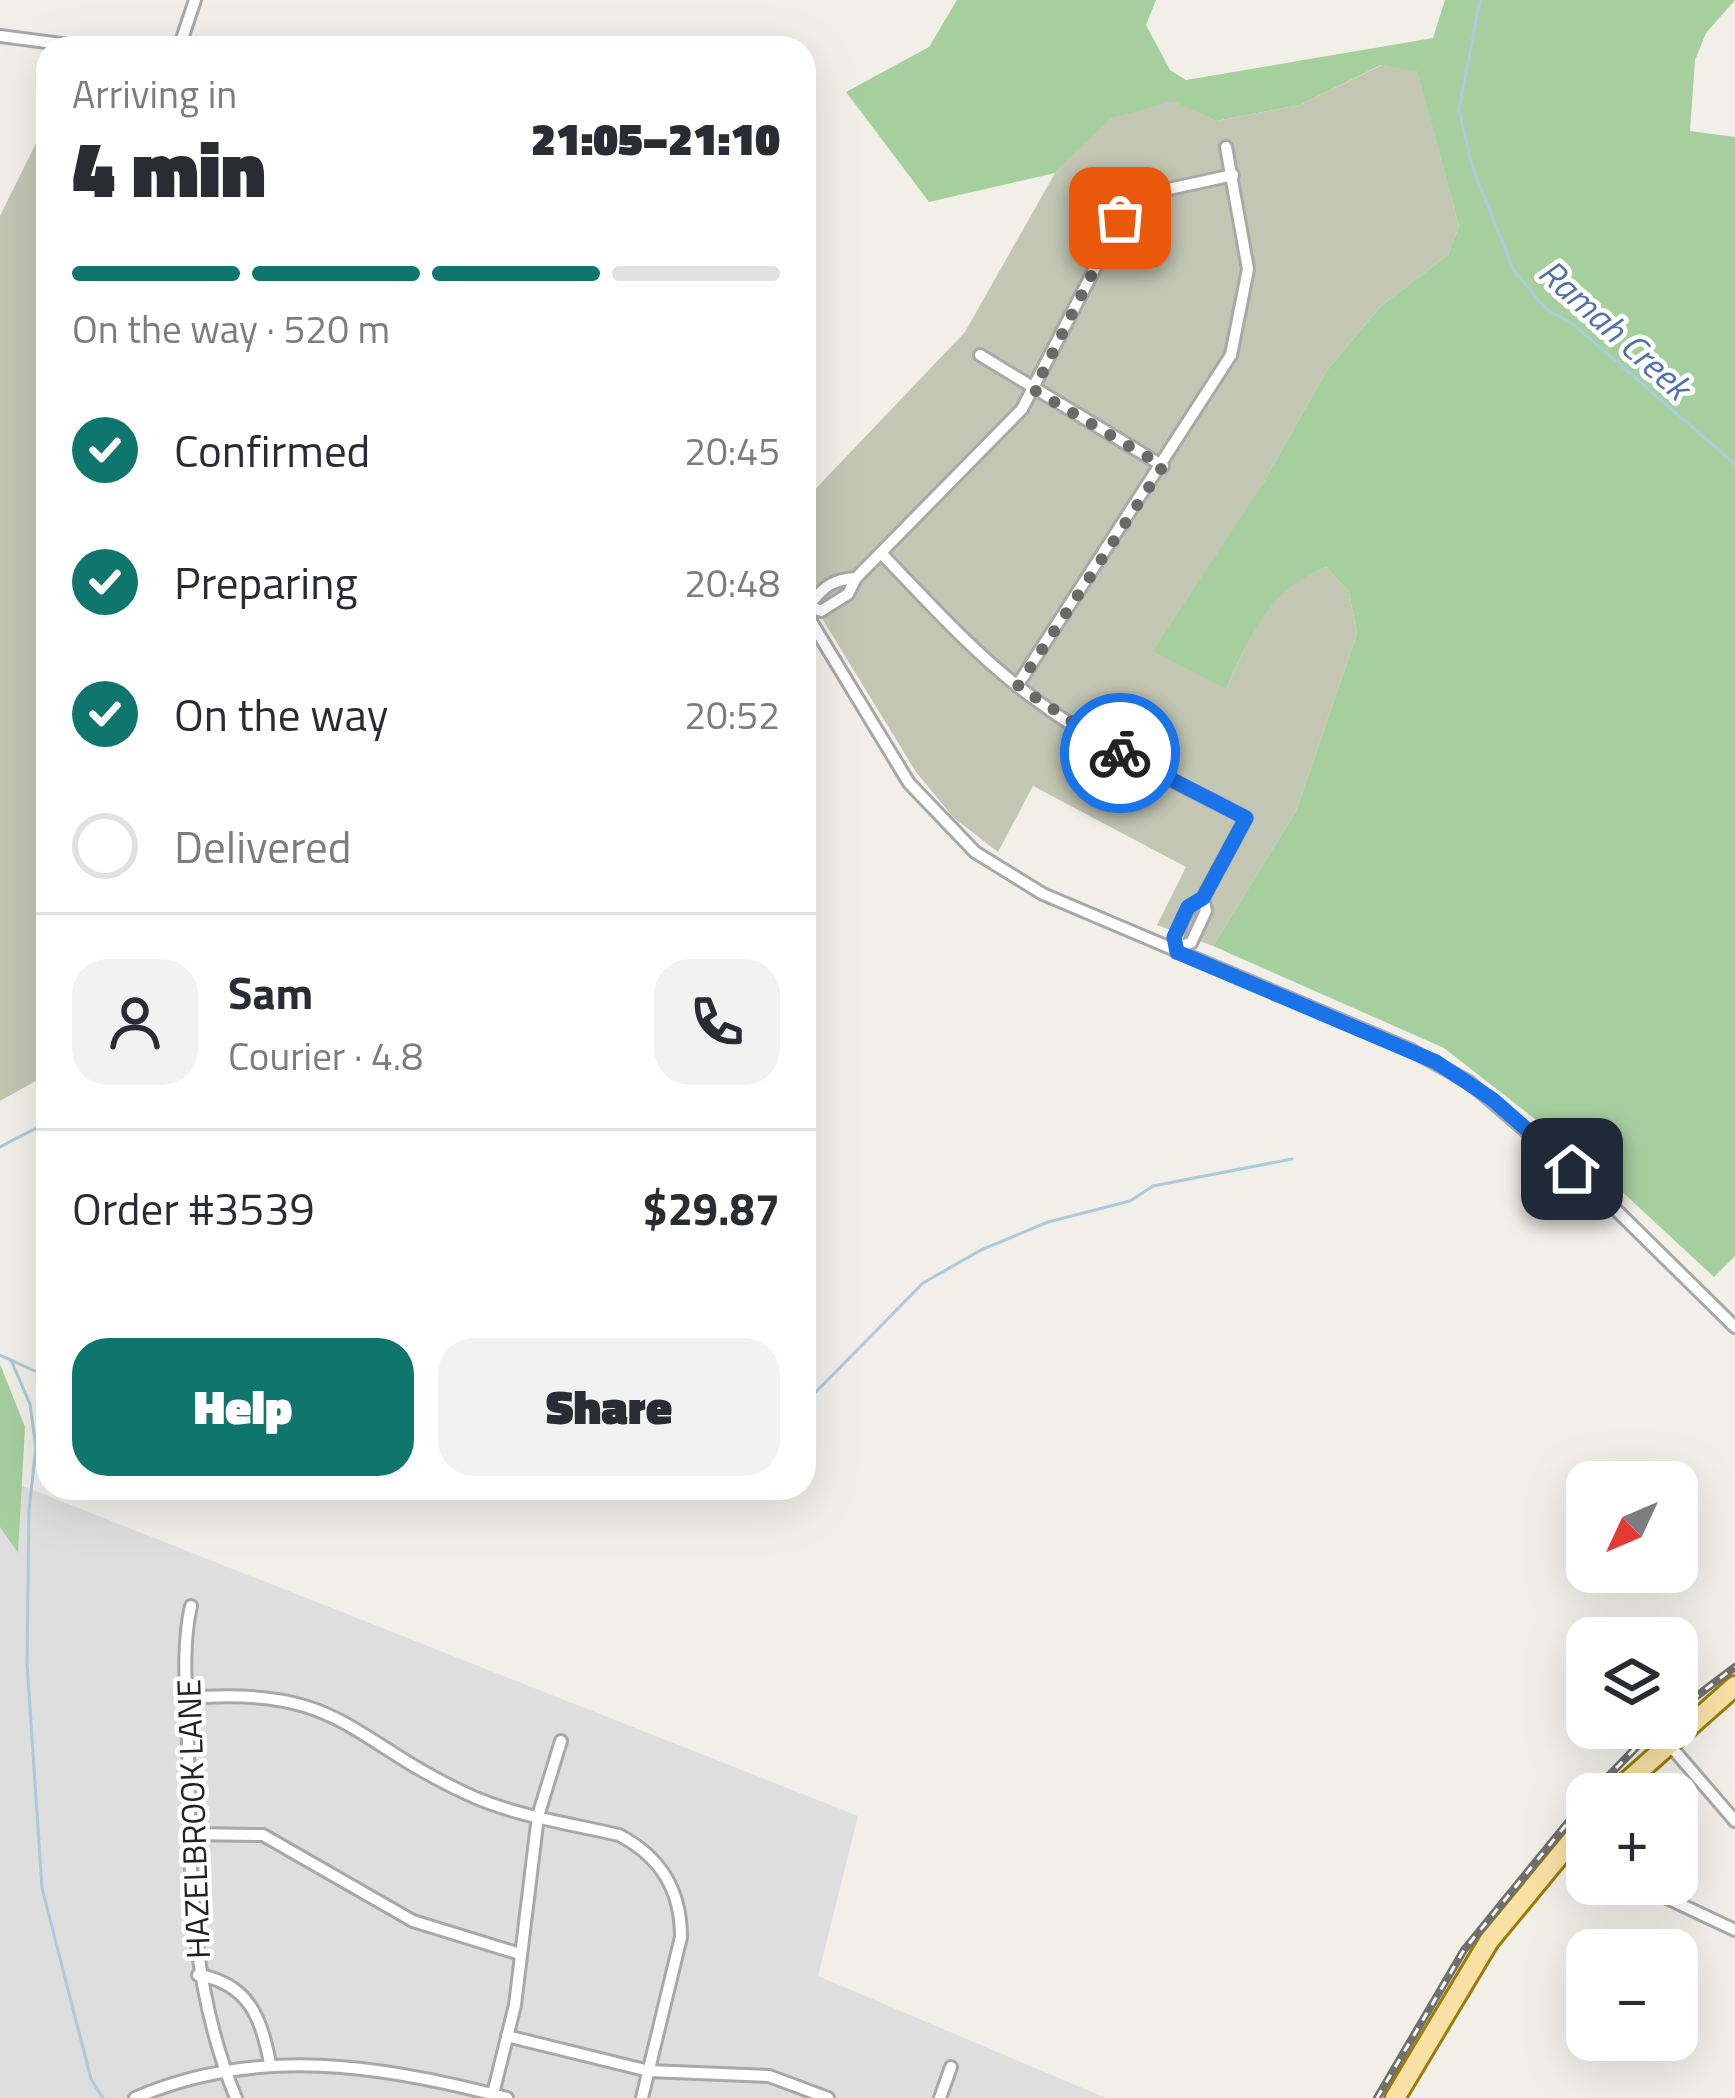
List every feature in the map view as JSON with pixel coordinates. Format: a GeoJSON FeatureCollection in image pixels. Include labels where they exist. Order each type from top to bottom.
{"type":"FeatureCollection","features":[{"type":"Feature","properties":{"kind":"main road"},"geometry":{"type":"LineString","coordinates":[[1698,1716],[1735,1686]]}},
{"type":"Feature","properties":{"kind":"main road"},"geometry":{"type":"LineString","coordinates":[[1635,1773],[1660,1749]]}},
{"type":"Feature","properties":{"kind":"main road"},"geometry":{"type":"LineString","coordinates":[[1395,2098],[1489,1941],[1566,1845]]}},
{"type":"Feature","properties":{"kind":"street"},"geometry":{"type":"LineString","coordinates":[[183,36],[195,0]]}},
{"type":"Feature","properties":{"kind":"street"},"geometry":{"type":"LineString","coordinates":[[0,36],[36,41]]}},
{"type":"Feature","properties":{"kind":"street"},"geometry":{"type":"LineString","coordinates":[[1018,686],[1226,368],[1242,322],[1248,269],[1226,147]]}},
{"type":"Feature","properties":{"kind":"street"},"geometry":{"type":"LineString","coordinates":[[816,610],[848,594],[880,553],[1007,429],[1034,390],[1124,212],[1155,192],[1233,175]]}},
{"type":"Feature","properties":{"kind":"street"},"geometry":{"type":"LineString","coordinates":[[980,355],[1163,466]]}},
{"type":"Feature","properties":{"kind":"street"},"geometry":{"type":"LineString","coordinates":[[880,553],[1018,686],[1097,740],[1246,818],[1203,898],[1206,911],[1191,943],[1178,949]]}},
{"type":"Feature","properties":{"kind":"street"},"geometry":{"type":"LineString","coordinates":[[816,627],[884,747],[951,832],[1030,888],[1409,1049],[1469,1082],[1604,1198],[1735,1328]]}},
{"type":"Feature","properties":{"kind":"street","name":"HAZELBROOK LANE"},"geometry":{"type":"LineString","coordinates":[[191,1606],[187,1698],[198,1975],[236,2098]]}},
{"type":"Feature","properties":{"kind":"street"},"geometry":{"type":"LineString","coordinates":[[187,1698],[272,1696],[323,1709],[472,1796],[619,1835],[640,1846],[677,1895],[681,1937],[642,2098]]}},
{"type":"Feature","properties":{"kind":"street"},"geometry":{"type":"LineString","coordinates":[[493,2096],[507,2036],[538,1816],[561,1741]]}},
{"type":"Feature","properties":{"kind":"street"},"geometry":{"type":"LineString","coordinates":[[1673,1749],[1735,1821]]}},
{"type":"Feature","properties":{"kind":"street"},"geometry":{"type":"LineString","coordinates":[[190,1834],[263,1835],[413,1921],[520,1954]]}},
{"type":"Feature","properties":{"kind":"street"},"geometry":{"type":"LineString","coordinates":[[1562,1849],[1566,1851]]}},
{"type":"Feature","properties":{"kind":"street"},"geometry":{"type":"LineString","coordinates":[[1682,1905],[1735,1930]]}},
{"type":"Feature","properties":{"kind":"street"},"geometry":{"type":"LineString","coordinates":[[198,1975],[243,1994],[258,2013],[270,2064]]}},
{"type":"Feature","properties":{"kind":"street"},"geometry":{"type":"LineString","coordinates":[[507,2036],[649,2072],[770,2076],[790,2091],[828,2098]]}},
{"type":"Feature","properties":{"kind":"street"},"geometry":{"type":"LineString","coordinates":[[135,2098],[270,2064],[347,2066],[507,2098]]}},
{"type":"Feature","properties":{"kind":"street"},"geometry":{"type":"LineString","coordinates":[[940,2098],[951,2067]]}},
{"type":"Feature","properties":{"kind":"shaded area"},"geometry":{"type":"Polygon","coordinates":[[[1382,65],[1417,70],[1459,226],[1448,255],[1381,306],[1327,370],[1262,485],[1226,689],[1261,612],[1292,581],[1326,567],[1349,592],[1357,634],[1296,811],[1213,946],[1157,925],[1186,867],[1033,786],[998,852],[954,818],[916,772],[816,609],[816,488],[965,332],[1055,173],[1111,117],[1174,100],[1216,121],[1300,105],[1382,65]]]}},
{"type":"Feature","properties":{"kind":"shaded area"},"geometry":{"type":"Polygon","coordinates":[[[36,143],[36,1081],[0,1101],[0,216],[36,143]]]}},
{"type":"Feature","properties":{"kind":"shaded area"},"geometry":{"type":"Polygon","coordinates":[[[0,1477],[36,1491],[36,1500],[58,1500],[858,1816],[818,1976],[1106,2098],[0,2098],[0,1477]]]}},
{"type":"Feature","properties":{"kind":"green space"},"geometry":{"type":"Polygon","coordinates":[[[957,0],[1156,0],[1146,25],[1170,70],[1186,80],[1433,38],[1445,0],[1735,0],[1706,33],[1695,60],[1690,131],[1735,137],[1735,1256],[1714,1277],[1590,1162],[1444,1048],[1213,946],[1296,811],[1357,634],[1349,592],[1326,567],[1289,588],[1263,616],[1226,689],[1153,651],[1262,485],[1327,370],[1381,306],[1448,255],[1459,226],[1417,71],[1381,65],[1300,105],[1216,121],[1174,101],[1111,118],[1055,173],[929,202],[846,92],[929,47],[957,0]]]}},
{"type":"Feature","properties":{"kind":"green space"},"geometry":{"type":"Polygon","coordinates":[[[0,1364],[25,1427],[18,1553],[0,1527],[0,1364]]]}},
{"type":"Feature","properties":{"kind":"waterway","name":"Ramah Creek"},"geometry":{"type":"LineString","coordinates":[[1480,0],[1459,110],[1472,166],[1514,271],[1546,309],[1573,324],[1735,464]]}},
{"type":"Feature","properties":{"kind":"waterway"},"geometry":{"type":"LineString","coordinates":[[0,1147],[36,1128]]}},
{"type":"Feature","properties":{"kind":"waterway"},"geometry":{"type":"LineString","coordinates":[[816,1392],[923,1283],[981,1250],[1048,1222],[1130,1201],[1153,1186],[1292,1159]]}},
{"type":"Feature","properties":{"kind":"waterway"},"geometry":{"type":"LineString","coordinates":[[0,1355],[36,1372]]}},
{"type":"Feature","properties":{"kind":"waterway"},"geometry":{"type":"LineString","coordinates":[[11,1360],[30,1404],[36,1448],[29,1509],[27,1663],[42,1888],[91,2079],[103,2098]]}},
{"type":"Feature","properties":{"kind":"railway"},"geometry":{"type":"LineString","coordinates":[[1698,1695],[1735,1667]]}},
{"type":"Feature","properties":{"kind":"railway"},"geometry":{"type":"LineString","coordinates":[[1611,1773],[1635,1749]]}},
{"type":"Feature","properties":{"kind":"railway"},"geometry":{"type":"LineString","coordinates":[[1377,2098],[1464,1950],[1566,1825]]}},
{"type":"Feature","properties":{"kind":"way so far"},"geometry":{"type":"LineString","coordinates":[[1120,218],[1034,390],[1163,466],[1018,686],[1120,753]]}},
{"type":"Feature","properties":{"kind":"route"},"geometry":{"type":"LineString","coordinates":[[1120,753],[1246,818],[1203,898],[1188,907],[1174,937],[1177,952],[1436,1062],[1492,1099],[1572,1169]]}}]}
